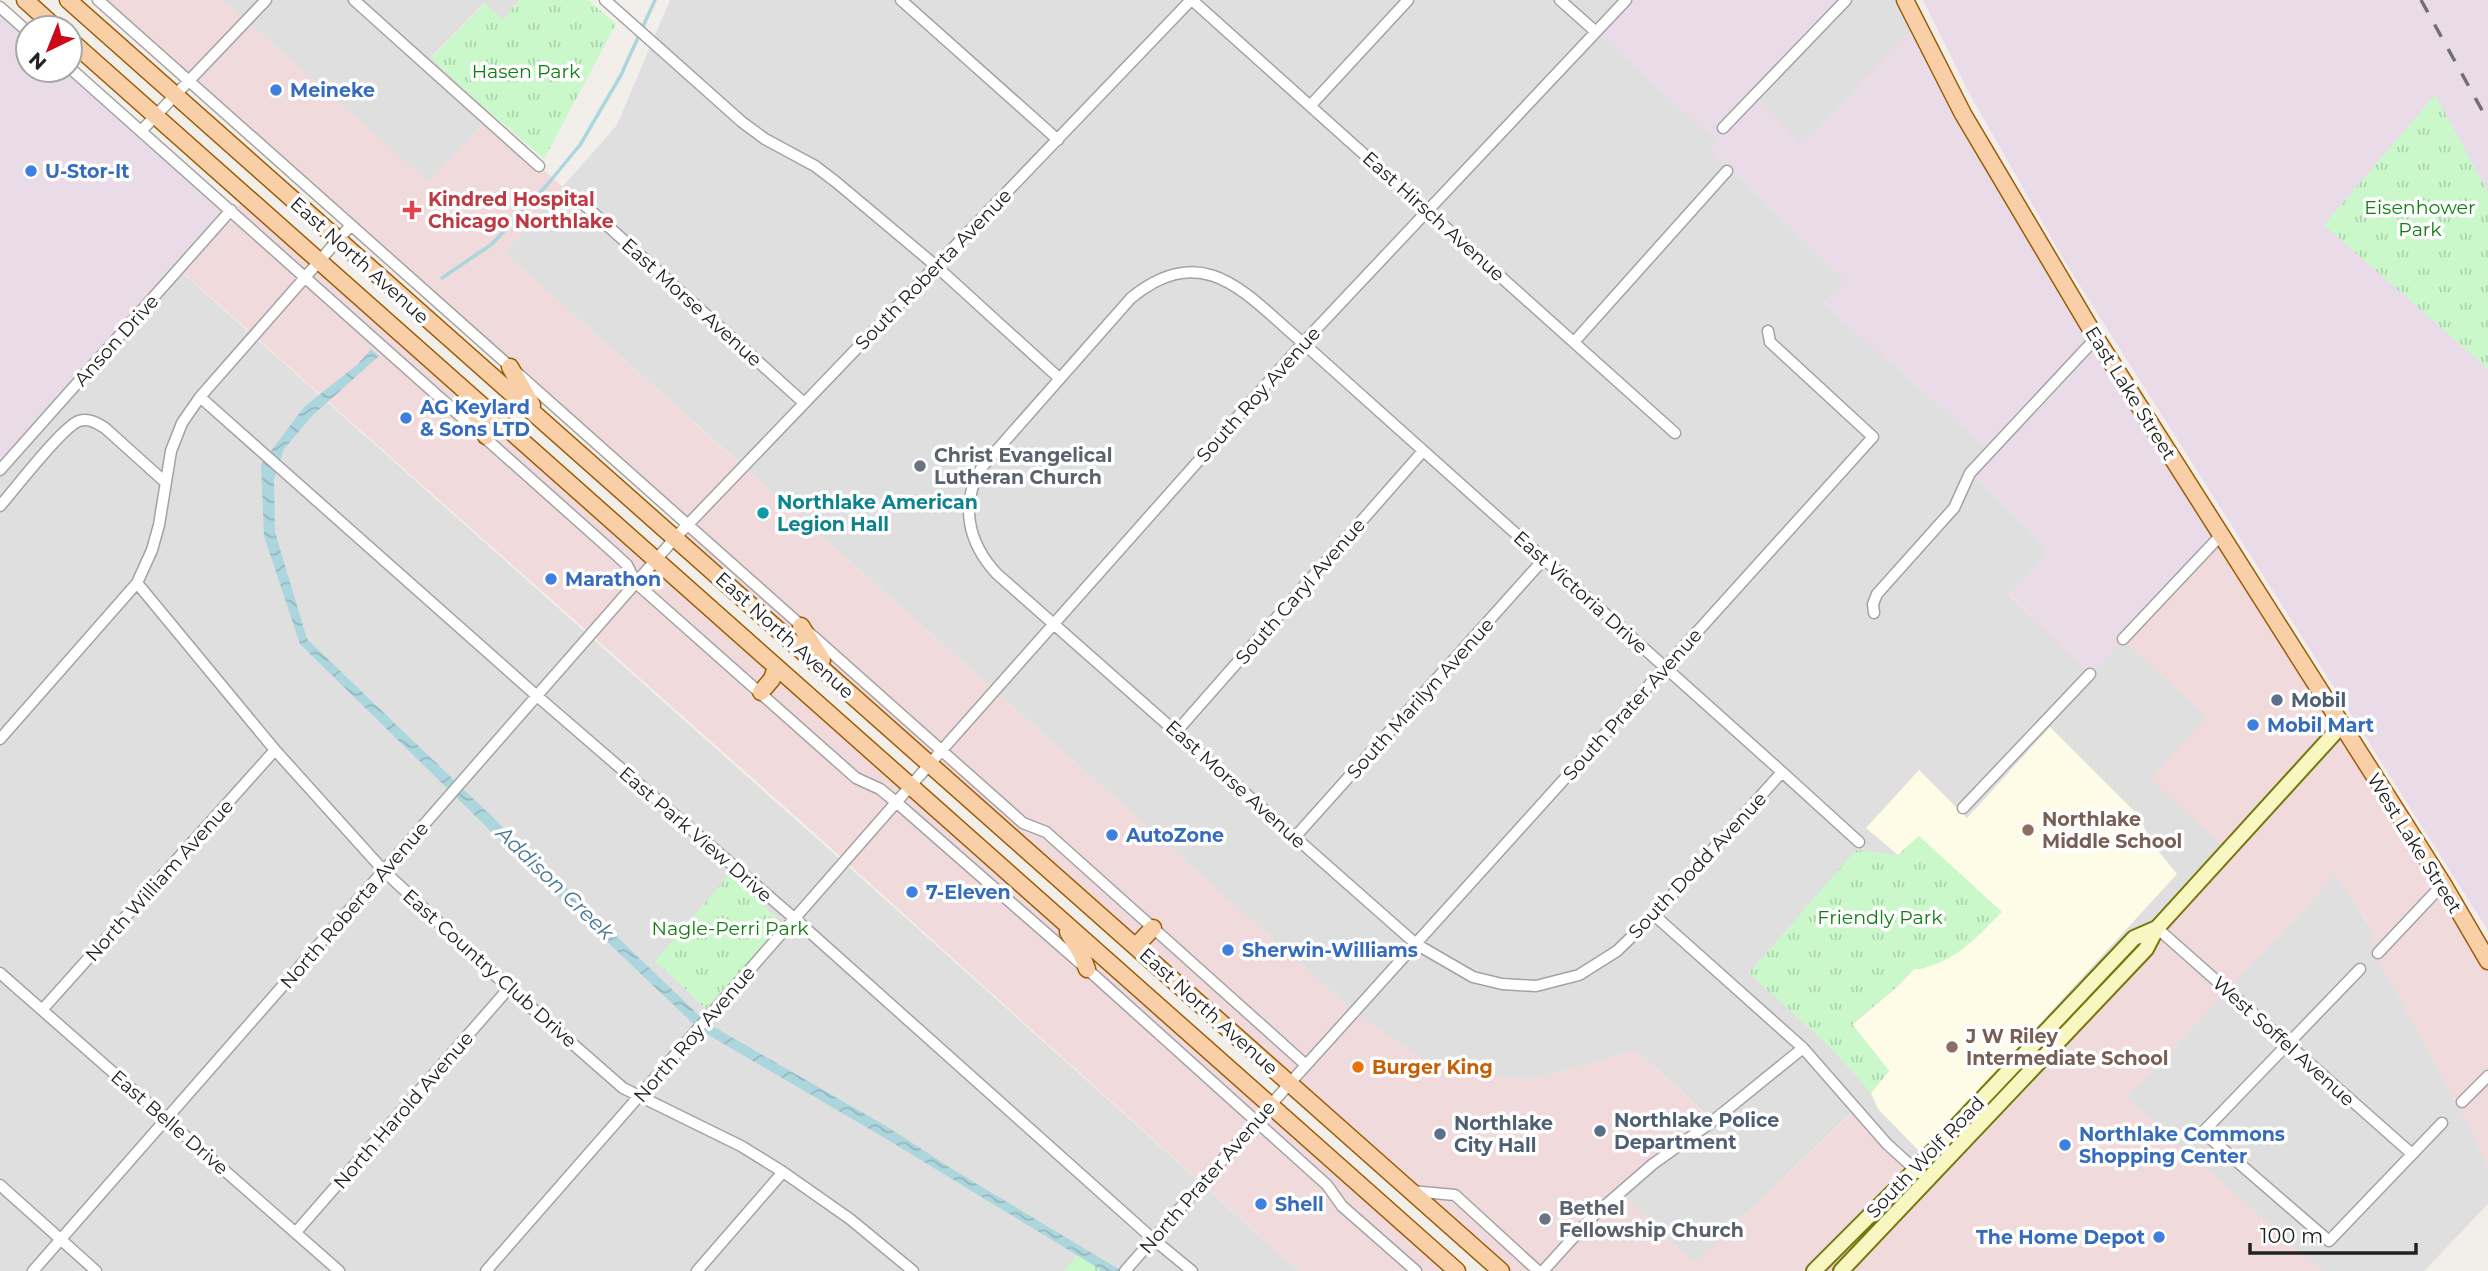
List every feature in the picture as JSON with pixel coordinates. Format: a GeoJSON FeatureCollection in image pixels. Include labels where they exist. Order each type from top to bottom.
{"type":"FeatureCollection","features":[{"type":"Feature","properties":{"kind":"main road"},"geometry":{"type":"LineString","coordinates":[[25,0],[40,14]]}},
{"type":"Feature","properties":{"kind":"main road","name":"East North Avenue"},"geometry":{"type":"LineString","coordinates":[[68,0],[1501,1271]]}},
{"type":"Feature","properties":{"kind":"main road","name":"East Lake Street"},"geometry":{"type":"LineString","coordinates":[[1905,0],[1973,130],[2096,338],[2341,726]]}},
{"type":"Feature","properties":{"kind":"main road","name":"East North Avenue"},"geometry":{"type":"LineString","coordinates":[[84,53],[1457,1271]]}},
{"type":"Feature","properties":{"kind":"main road"},"geometry":{"type":"LineString","coordinates":[[510,367],[540,419]]}},
{"type":"Feature","properties":{"kind":"main road"},"geometry":{"type":"LineString","coordinates":[[452,381],[486,436]]}},
{"type":"Feature","properties":{"kind":"main road"},"geometry":{"type":"LineString","coordinates":[[801,626],[808,641],[837,682]]}},
{"type":"Feature","properties":{"kind":"main road"},"geometry":{"type":"LineString","coordinates":[[761,692],[772,679],[776,667]]}},
{"type":"Feature","properties":{"kind":"main road","name":"West Lake Street"},"geometry":{"type":"LineString","coordinates":[[2341,726],[2443,884],[2488,961]]}},
{"type":"Feature","properties":{"kind":"main road","name":"South Wolf Road"},"geometry":{"type":"LineString","coordinates":[[1814,1271],[1920,1175],[2147,949],[2157,928],[2341,726]]}},
{"type":"Feature","properties":{"kind":"main road"},"geometry":{"type":"LineString","coordinates":[[1057,916],[1081,953],[1087,969]]}},
{"type":"Feature","properties":{"kind":"main road"},"geometry":{"type":"LineString","coordinates":[[1136,946],[1153,928]]}},
{"type":"Feature","properties":{"kind":"main road","name":"South Wolf Road"},"geometry":{"type":"LineString","coordinates":[[1841,1271],[1920,1175]]}},
{"type":"Feature","properties":{"kind":"street","name":"East North Avenue"},"geometry":{"type":"LineString","coordinates":[[98,0],[1023,823],[1046,832],[1306,1065]]}},
{"type":"Feature","properties":{"kind":"street"},"geometry":{"type":"LineString","coordinates":[[142,130],[266,0]]}},
{"type":"Feature","properties":{"kind":"street"},"geometry":{"type":"LineString","coordinates":[[354,0],[539,166]]}},
{"type":"Feature","properties":{"kind":"street"},"geometry":{"type":"LineString","coordinates":[[605,0],[742,122],[765,139],[815,166],[936,266],[1059,378]]}},
{"type":"Feature","properties":{"kind":"street"},"geometry":{"type":"LineString","coordinates":[[901,0],[1058,140]]}},
{"type":"Feature","properties":{"kind":"street","name":"South Roberta Avenue"},"geometry":{"type":"LineString","coordinates":[[675,538],[1192,0]]}},
{"type":"Feature","properties":{"kind":"street","name":"East Hirsch Avenue"},"geometry":{"type":"LineString","coordinates":[[1192,0],[1675,433]]}},
{"type":"Feature","properties":{"kind":"street"},"geometry":{"type":"LineString","coordinates":[[1310,106],[1408,0]]}},
{"type":"Feature","properties":{"kind":"street"},"geometry":{"type":"LineString","coordinates":[[1560,0],[1596,32]]}},
{"type":"Feature","properties":{"kind":"street","name":"South Roy Avenue"},"geometry":{"type":"LineString","coordinates":[[929,765],[1303,343],[1626,0]]}},
{"type":"Feature","properties":{"kind":"street"},"geometry":{"type":"LineString","coordinates":[[1723,128],[1846,0]]}},
{"type":"Feature","properties":{"kind":"street"},"geometry":{"type":"LineString","coordinates":[[0,8],[14,20]]}},
{"type":"Feature","properties":{"kind":"street"},"geometry":{"type":"LineString","coordinates":[[84,80],[486,436],[627,565],[636,583],[856,778],[880,789],[896,802],[1087,969],[1327,1185],[1342,1206],[1416,1271]]}},
{"type":"Feature","properties":{"kind":"street"},"geometry":{"type":"LineString","coordinates":[[1574,342],[1727,171]]}},
{"type":"Feature","properties":{"kind":"street","name":"East Morse Avenue"},"geometry":{"type":"LineString","coordinates":[[579,200],[804,404]]}},
{"type":"Feature","properties":{"kind":"street","name":"Anson Drive"},"geometry":{"type":"LineString","coordinates":[[0,470],[231,209]]}},
{"type":"Feature","properties":{"kind":"street"},"geometry":{"type":"LineString","coordinates":[[0,739],[136,583],[152,550],[159,525],[171,451],[182,423],[200,397],[351,225]]}},
{"type":"Feature","properties":{"kind":"street","name":"East Victoria Drive"},"geometry":{"type":"LineString","coordinates":[[1059,378],[1131,298],[1149,284],[1165,276],[1200,273],[1216,276],[1235,286],[1303,343],[1859,842]]}},
{"type":"Feature","properties":{"kind":"street","name":"South Prater Avenue"},"geometry":{"type":"LineString","coordinates":[[1290,1083],[1874,437],[1770,342],[1768,331]]}},
{"type":"Feature","properties":{"kind":"street"},"geometry":{"type":"LineString","coordinates":[[1874,613],[1873,604],[1882,586],[1954,508],[1970,473],[2096,338]]}},
{"type":"Feature","properties":{"kind":"street","name":"East Morse Avenue"},"geometry":{"type":"LineString","coordinates":[[1059,378],[982,467],[974,482],[968,508],[971,533],[983,557],[1054,626],[1177,731],[1416,944]]}},
{"type":"Feature","properties":{"kind":"street","name":"East Park View Drive"},"geometry":{"type":"LineString","coordinates":[[200,397],[537,696],[794,918],[1153,1240],[1192,1271]]}},
{"type":"Feature","properties":{"kind":"street"},"geometry":{"type":"LineString","coordinates":[[0,506],[66,429],[82,420],[94,421],[105,428],[165,482]]}},
{"type":"Feature","properties":{"kind":"street","name":"South Caryl Avenue"},"geometry":{"type":"LineString","coordinates":[[1177,731],[1423,451]]}},
{"type":"Feature","properties":{"kind":"street"},"geometry":{"type":"LineString","coordinates":[[2123,639],[2221,535]]}},
{"type":"Feature","properties":{"kind":"street","name":"North Roberta Avenue"},"geometry":{"type":"LineString","coordinates":[[33,1271],[675,538]]}},
{"type":"Feature","properties":{"kind":"street","name":"South Marilyn Avenue"},"geometry":{"type":"LineString","coordinates":[[1295,837],[1544,559]]}},
{"type":"Feature","properties":{"kind":"street","name":"East Country Club Drive"},"geometry":{"type":"LineString","coordinates":[[136,583],[275,750],[384,871],[509,988],[623,1088],[741,1146],[783,1172],[850,1219],[913,1271]]}},
{"type":"Feature","properties":{"kind":"street"},"geometry":{"type":"LineString","coordinates":[[1963,808],[2090,674]]}},
{"type":"Feature","properties":{"kind":"street","name":"North William Avenue"},"geometry":{"type":"LineString","coordinates":[[42,1010],[275,750]]}},
{"type":"Feature","properties":{"kind":"street","name":"North Roy Avenue"},"geometry":{"type":"LineString","coordinates":[[486,1271],[929,765]]}},
{"type":"Feature","properties":{"kind":"street","name":"South Dodd Avenue"},"geometry":{"type":"LineString","coordinates":[[1416,944],[1473,977],[1502,984],[1536,986],[1579,975],[1617,951],[1654,915],[1782,772]]}},
{"type":"Feature","properties":{"kind":"street"},"geometry":{"type":"LineString","coordinates":[[2378,953],[2443,884]]}},
{"type":"Feature","properties":{"kind":"street"},"geometry":{"type":"LineString","coordinates":[[1654,915],[1803,1048],[1887,1144],[1920,1175]]}},
{"type":"Feature","properties":{"kind":"street","name":"West Soffel Avenue"},"geometry":{"type":"LineString","coordinates":[[2157,928],[2412,1154]]}},
{"type":"Feature","properties":{"kind":"street"},"geometry":{"type":"LineString","coordinates":[[2360,969],[2203,1132],[2329,1241],[2442,1123]]}},
{"type":"Feature","properties":{"kind":"street","name":"East Belle Drive"},"geometry":{"type":"LineString","coordinates":[[0,973],[339,1271]]}},
{"type":"Feature","properties":{"kind":"street","name":"North Harold Avenue"},"geometry":{"type":"LineString","coordinates":[[296,1232],[509,988]]}},
{"type":"Feature","properties":{"kind":"street"},"geometry":{"type":"LineString","coordinates":[[1411,1191],[1455,1195],[1540,1271],[1592,1217],[1653,1164],[1713,1121],[1803,1048]]}},
{"type":"Feature","properties":{"kind":"street"},"geometry":{"type":"LineString","coordinates":[[2462,1102],[2488,1076]]}},
{"type":"Feature","properties":{"kind":"street","name":"North Prater Avenue"},"geometry":{"type":"LineString","coordinates":[[1127,1268],[1290,1083]]}},
{"type":"Feature","properties":{"kind":"street"},"geometry":{"type":"LineString","coordinates":[[697,1271],[783,1172]]}},
{"type":"Feature","properties":{"kind":"street"},"geometry":{"type":"LineString","coordinates":[[0,1185],[96,1271]]}},
{"type":"Feature","properties":{"kind":"shaded area"},"geometry":{"type":"Polygon","coordinates":[[[98,0],[223,0],[429,182],[487,120],[563,187],[504,253],[1354,1012],[1434,1068],[1524,1080],[1635,1050],[1713,1121],[1620,1193],[1695,1263],[1856,1109],[1922,1175],[2043,1051],[2227,850],[2150,779],[2207,717],[2123,639],[2221,535],[2488,961],[2488,1166],[2372,947],[2373,930],[2336,874],[2126,1098],[2322,1271],[1501,1271],[675,538],[687,525],[98,0]]]}},
{"type":"Feature","properties":{"kind":"shaded area"},"geometry":{"type":"Polygon","coordinates":[[[223,0],[520,0],[503,20],[484,3],[431,57],[492,114],[429,183],[223,0]]]}},
{"type":"Feature","properties":{"kind":"shaded area"},"geometry":{"type":"Polygon","coordinates":[[[670,0],[1183,0],[742,465],[504,253],[617,125],[670,0]]]}},
{"type":"Feature","properties":{"kind":"shaded area"},"geometry":{"type":"Polygon","coordinates":[[[1191,0],[1626,0],[1596,32],[1717,140],[1710,150],[1845,280],[1824,303],[1990,451],[1970,473],[2050,552],[2009,595],[2091,673],[2123,639],[2207,717],[2228,850],[1926,1180],[1855,1109],[1695,1263],[1619,1194],[1713,1120],[1635,1050],[1524,1080],[1434,1068],[1354,1012],[744,467],[1191,0]]]}},
{"type":"Feature","properties":{"kind":"shaded area"},"geometry":{"type":"Polygon","coordinates":[[[1626,0],[1846,0],[1754,96],[1802,145],[1916,25],[2221,535],[2090,674],[2009,594],[2049,552],[1970,473],[1990,451],[1824,303],[1844,280],[1709,150],[1717,140],[1596,32],[1626,0]]]}},
{"type":"Feature","properties":{"kind":"shaded area"},"geometry":{"type":"Polygon","coordinates":[[[1846,0],[1905,0],[1916,25],[1802,146],[1754,96],[1846,0]]]}},
{"type":"Feature","properties":{"kind":"shaded area"},"geometry":{"type":"Polygon","coordinates":[[[1923,0],[2488,0],[2488,931],[2065,262],[1968,91],[1923,0]]]}},
{"type":"Feature","properties":{"kind":"shaded area"},"geometry":{"type":"Polygon","coordinates":[[[0,8],[14,20],[14,84],[84,82],[231,210],[0,470],[0,8]]]}},
{"type":"Feature","properties":{"kind":"shaded area"},"geometry":{"type":"Polygon","coordinates":[[[248,200],[1457,1271],[1299,1271],[811,830],[179,269],[231,210],[248,200]]]}},
{"type":"Feature","properties":{"kind":"shaded area"},"geometry":{"type":"Polygon","coordinates":[[[178,269],[1299,1271],[0,1271],[0,470],[178,269]]]}},
{"type":"Feature","properties":{"kind":"shaded area"},"geometry":{"type":"Polygon","coordinates":[[[2050,727],[2140,817],[2150,841],[2177,874],[1921,1153],[1878,1109],[1871,1093],[1889,1071],[1852,1025],[1914,969],[1925,968],[1919,836],[1898,855],[1866,828],[1919,770],[1967,818],[2050,727]]]}},
{"type":"Feature","properties":{"kind":"shaded area"},"geometry":{"type":"Polygon","coordinates":[[[2336,874],[2373,931],[2372,947],[2488,1166],[2488,1204],[2424,1271],[2322,1271],[2126,1098],[2336,874]]]}},
{"type":"Feature","properties":{"kind":"green space","name":"Hasen Park"},"geometry":{"type":"Polygon","coordinates":[[[520,0],[588,0],[616,24],[544,159],[431,58],[485,3],[503,20],[520,0]]]}},
{"type":"Feature","properties":{"kind":"green space","name":"Eisenhower Park"},"geometry":{"type":"Polygon","coordinates":[[[2435,95],[2488,192],[2488,369],[2324,225],[2435,95]]]}},
{"type":"Feature","properties":{"kind":"green space","name":"Friendly Park"},"geometry":{"type":"Polygon","coordinates":[[[1919,836],[2002,912],[1963,949],[1928,967],[1914,969],[1852,1024],[1889,1071],[1871,1093],[1832,1049],[1749,973],[1856,850],[1898,855],[1919,836]]]}},
{"type":"Feature","properties":{"kind":"green space","name":"Nagle-Perri Park"},"geometry":{"type":"Polygon","coordinates":[[[729,875],[775,916],[778,928],[706,1009],[655,961],[729,875]]]}},
{"type":"Feature","properties":{"kind":"green space"},"geometry":{"type":"Polygon","coordinates":[[[1079,1253],[1103,1271],[1064,1271],[1079,1253]]]}},
{"type":"Feature","properties":{"kind":"water"},"geometry":{"type":"Polygon","coordinates":[[[371,349],[379,356],[312,416],[284,449],[274,479],[275,532],[307,639],[707,1023],[886,1126],[1122,1271],[1103,1271],[700,1030],[508,848],[300,644],[264,536],[261,464],[304,407],[358,364],[371,349]]]}},
{"type":"Feature","properties":{"kind":"waterway","name":"Addison Creek"},"geometry":{"type":"LineString","coordinates":[[442,278],[492,244],[580,145],[621,75],[655,0]]}},
{"type":"Feature","properties":{"kind":"railway"},"geometry":{"type":"LineString","coordinates":[[2421,0],[2488,121]]}},
{"type":"Feature","properties":{"kind":"place","name":"Meineke"},"geometry":{"type":"Point","coordinates":[276,90]}},
{"type":"Feature","properties":{"kind":"place","name":"U-Stor-It"},"geometry":{"type":"Point","coordinates":[31,171]}},
{"type":"Feature","properties":{"kind":"place","name":"Kindred Hospital Chicago Northlake"},"geometry":{"type":"Point","coordinates":[412,210]}},
{"type":"Feature","properties":{"kind":"place","name":"AG Keylard & Sons LTD"},"geometry":{"type":"Point","coordinates":[406,418]}},
{"type":"Feature","properties":{"kind":"place","name":"Christ Evangelical Lutheran Church"},"geometry":{"type":"Point","coordinates":[920,466]}},
{"type":"Feature","properties":{"kind":"place","name":"Northlake American Legion Hall"},"geometry":{"type":"Point","coordinates":[763,513]}},
{"type":"Feature","properties":{"kind":"place","name":"Marathon"},"geometry":{"type":"Point","coordinates":[551,579]}},
{"type":"Feature","properties":{"kind":"place","name":"Mobil"},"geometry":{"type":"Point","coordinates":[2277,700]}},
{"type":"Feature","properties":{"kind":"place","name":"Mobil Mart"},"geometry":{"type":"Point","coordinates":[2253,725]}},
{"type":"Feature","properties":{"kind":"place","name":"Northlake Middle School"},"geometry":{"type":"Point","coordinates":[2028,830]}},
{"type":"Feature","properties":{"kind":"place","name":"AutoZone"},"geometry":{"type":"Point","coordinates":[1112,835]}},
{"type":"Feature","properties":{"kind":"place","name":"7-Eleven"},"geometry":{"type":"Point","coordinates":[912,892]}},
{"type":"Feature","properties":{"kind":"place","name":"Sherwin-Williams"},"geometry":{"type":"Point","coordinates":[1228,950]}},
{"type":"Feature","properties":{"kind":"place","name":"J W Riley Intermediate School"},"geometry":{"type":"Point","coordinates":[1952,1047]}},
{"type":"Feature","properties":{"kind":"place","name":"Burger King"},"geometry":{"type":"Point","coordinates":[1358,1067]}},
{"type":"Feature","properties":{"kind":"place","name":"Northlake Police Department"},"geometry":{"type":"Point","coordinates":[1600,1131]}},
{"type":"Feature","properties":{"kind":"place","name":"Northlake City Hall"},"geometry":{"type":"Point","coordinates":[1440,1134]}},
{"type":"Feature","properties":{"kind":"place","name":"Northlake Commons Shopping Center"},"geometry":{"type":"Point","coordinates":[2065,1145]}},
{"type":"Feature","properties":{"kind":"place","name":"Shell"},"geometry":{"type":"Point","coordinates":[1261,1204]}},
{"type":"Feature","properties":{"kind":"place","name":"Bethel Fellowship Church"},"geometry":{"type":"Point","coordinates":[1545,1219]}},
{"type":"Feature","properties":{"kind":"place","name":"The Home Depot"},"geometry":{"type":"Point","coordinates":[2159,1237]}}]}
